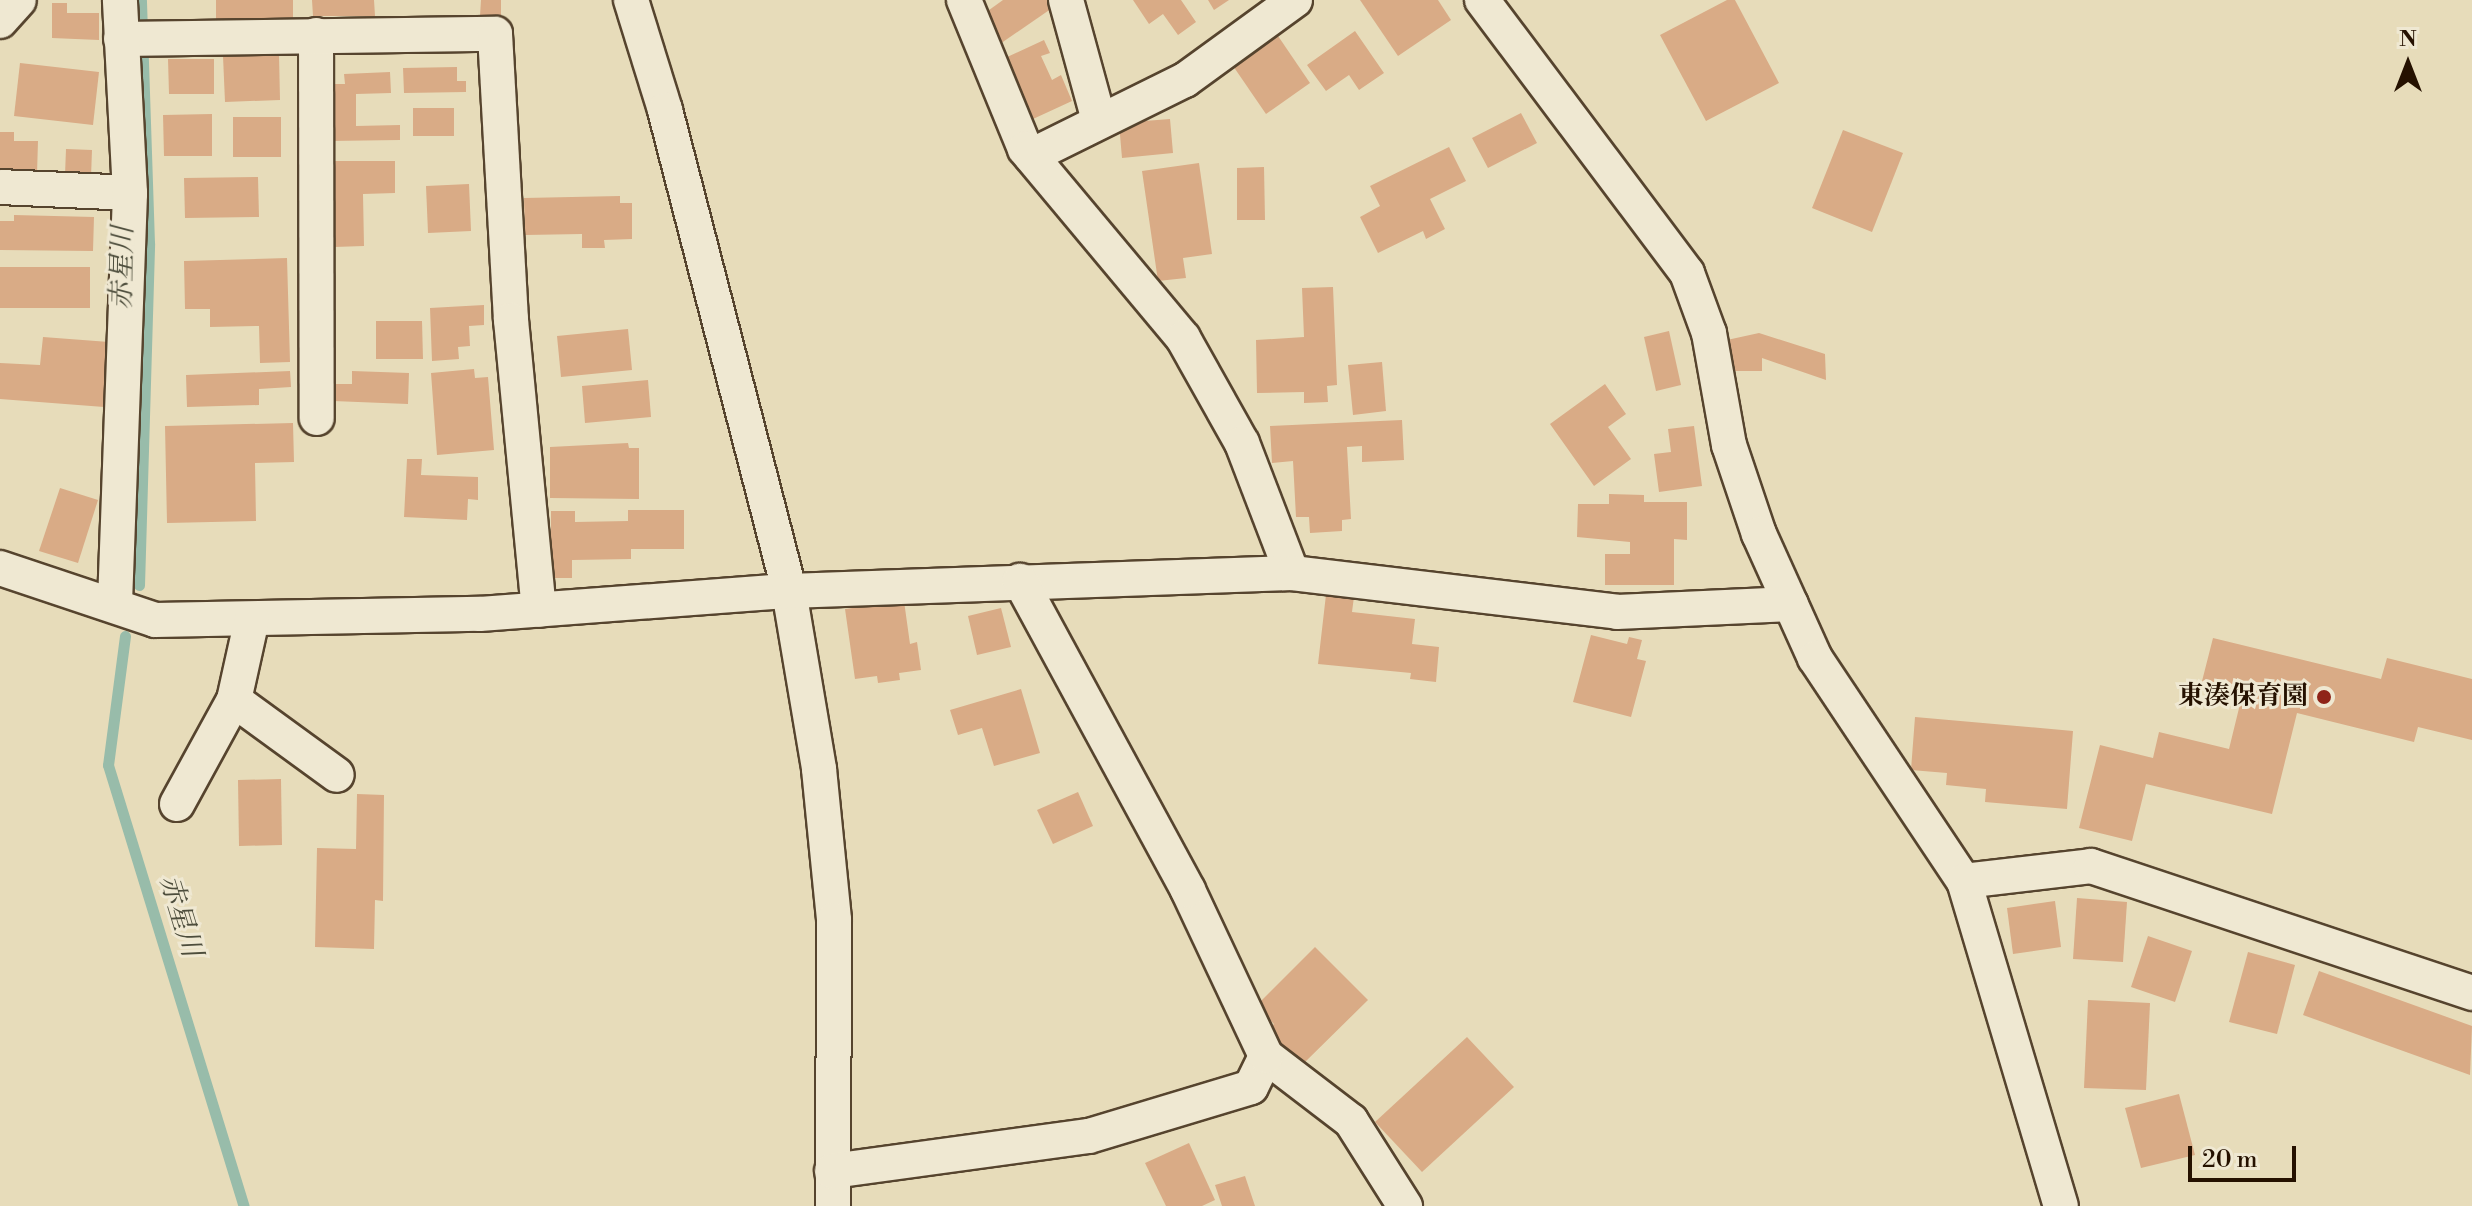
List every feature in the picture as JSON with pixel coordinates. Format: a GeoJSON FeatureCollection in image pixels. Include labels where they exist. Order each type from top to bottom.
{"type":"FeatureCollection","features":[{"type":"Feature","properties":{"kind":"street"},"geometry":{"type":"LineString","coordinates":[[0,21],[19,0]]}},
{"type":"Feature","properties":{"kind":"street"},"geometry":{"type":"LineString","coordinates":[[115,603],[130,193],[120,0]]}},
{"type":"Feature","properties":{"kind":"street"},"geometry":{"type":"LineString","coordinates":[[631,0],[665,110],[789,591],[819,769],[834,920],[833,1206]]}},
{"type":"Feature","properties":{"kind":"street"},"geometry":{"type":"LineString","coordinates":[[964,0],[1031,156],[1183,338],[1242,443],[1292,573]]}},
{"type":"Feature","properties":{"kind":"street"},"geometry":{"type":"LineString","coordinates":[[1066,0],[1099,121]]}},
{"type":"Feature","properties":{"kind":"street"},"geometry":{"type":"LineString","coordinates":[[1031,156],[1185,80],[1295,0]]}},
{"type":"Feature","properties":{"kind":"street"},"geometry":{"type":"LineString","coordinates":[[1482,0],[1687,273],[1709,333],[1729,445],[1759,534],[1815,658],[1964,881],[2061,1206]]}},
{"type":"Feature","properties":{"kind":"street"},"geometry":{"type":"LineString","coordinates":[[121,39],[495,34],[511,320],[539,610]]}},
{"type":"Feature","properties":{"kind":"street"},"geometry":{"type":"LineString","coordinates":[[316,35],[317,418]]}},
{"type":"Feature","properties":{"kind":"street"},"geometry":{"type":"LineString","coordinates":[[0,187],[130,193]]}},
{"type":"Feature","properties":{"kind":"street"},"geometry":{"type":"LineString","coordinates":[[0,568],[115,603],[155,620],[539,610],[789,591],[1292,573],[1617,612],[1791,604]]}},
{"type":"Feature","properties":{"kind":"street"},"geometry":{"type":"LineString","coordinates":[[1020,581],[1188,890],[1266,1056],[1351,1121],[1405,1206]]}},
{"type":"Feature","properties":{"kind":"street"},"geometry":{"type":"LineString","coordinates":[[177,804],[234,700],[252,619]]}},
{"type":"Feature","properties":{"kind":"street"},"geometry":{"type":"LineString","coordinates":[[234,700],[337,775]]}},
{"type":"Feature","properties":{"kind":"street"},"geometry":{"type":"LineString","coordinates":[[1964,881],[2091,866],[2472,993]]}},
{"type":"Feature","properties":{"kind":"street"},"geometry":{"type":"LineString","coordinates":[[832,1171],[1089,1136],[1251,1087],[1266,1056]]}},
{"type":"Feature","properties":{"kind":"building"},"geometry":{"type":"Polygon","coordinates":[[[216,0],[293,0],[293,19],[216,19],[216,0]]]}},
{"type":"Feature","properties":{"kind":"building"},"geometry":{"type":"Polygon","coordinates":[[[312,0],[374,0],[375,16],[313,16],[312,0]]]}},
{"type":"Feature","properties":{"kind":"building"},"geometry":{"type":"Polygon","coordinates":[[[481,0],[501,0],[501,16],[480,16],[481,0]]]}},
{"type":"Feature","properties":{"kind":"building"},"geometry":{"type":"Polygon","coordinates":[[[1003,0],[1055,0],[1058,4],[997,46],[978,18],[1003,0]]]}},
{"type":"Feature","properties":{"kind":"building"},"geometry":{"type":"Polygon","coordinates":[[[1133,0],[1181,0],[1196,22],[1178,35],[1163,14],[1149,24],[1133,0]]]}},
{"type":"Feature","properties":{"kind":"building"},"geometry":{"type":"Polygon","coordinates":[[[1208,0],[1229,0],[1214,10],[1208,0]]]}},
{"type":"Feature","properties":{"kind":"building"},"geometry":{"type":"Polygon","coordinates":[[[1360,0],[1438,0],[1451,20],[1398,56],[1360,0]]]}},
{"type":"Feature","properties":{"kind":"building"},"geometry":{"type":"Polygon","coordinates":[[[1727,0],[1735,0],[1779,83],[1706,121],[1660,35],[1727,0]]]}},
{"type":"Feature","properties":{"kind":"building"},"geometry":{"type":"Polygon","coordinates":[[[52,3],[67,3],[67,13],[99,13],[99,40],[52,38],[52,3]]]}},
{"type":"Feature","properties":{"kind":"building"},"geometry":{"type":"Polygon","coordinates":[[[1355,31],[1384,73],[1359,90],[1349,75],[1326,91],[1307,65],[1355,31]]]}},
{"type":"Feature","properties":{"kind":"building"},"geometry":{"type":"Polygon","coordinates":[[[1276,33],[1310,83],[1266,114],[1231,63],[1276,33]]]}},
{"type":"Feature","properties":{"kind":"building"},"geometry":{"type":"Polygon","coordinates":[[[1044,40],[1050,53],[1041,56],[1052,80],[1061,75],[1072,101],[1033,119],[1005,58],[1044,40]]]}},
{"type":"Feature","properties":{"kind":"building"},"geometry":{"type":"Polygon","coordinates":[[[279,54],[280,100],[225,102],[223,56],[279,54]]]}},
{"type":"Feature","properties":{"kind":"building"},"geometry":{"type":"Polygon","coordinates":[[[168,59],[214,59],[214,94],[169,94],[168,59]]]}},
{"type":"Feature","properties":{"kind":"building"},"geometry":{"type":"Polygon","coordinates":[[[20,63],[99,72],[93,125],[14,116],[20,63]]]}},
{"type":"Feature","properties":{"kind":"building"},"geometry":{"type":"Polygon","coordinates":[[[457,67],[457,81],[466,81],[466,92],[404,93],[403,68],[457,67]]]}},
{"type":"Feature","properties":{"kind":"building"},"geometry":{"type":"Polygon","coordinates":[[[390,72],[391,93],[356,94],[356,126],[400,125],[400,140],[328,141],[332,84],[345,84],[344,74],[390,72]]]}},
{"type":"Feature","properties":{"kind":"building"},"geometry":{"type":"Polygon","coordinates":[[[413,108],[454,108],[454,136],[413,136],[413,108]]]}},
{"type":"Feature","properties":{"kind":"building"},"geometry":{"type":"Polygon","coordinates":[[[1521,113],[1537,143],[1488,168],[1472,138],[1521,113]]]}},
{"type":"Feature","properties":{"kind":"building"},"geometry":{"type":"Polygon","coordinates":[[[212,114],[212,156],[164,156],[163,115],[212,114]]]}},
{"type":"Feature","properties":{"kind":"building"},"geometry":{"type":"Polygon","coordinates":[[[233,117],[281,117],[281,157],[233,157],[233,117]]]}},
{"type":"Feature","properties":{"kind":"building"},"geometry":{"type":"Polygon","coordinates":[[[1170,119],[1173,153],[1122,158],[1119,123],[1170,119]]]}},
{"type":"Feature","properties":{"kind":"building"},"geometry":{"type":"Polygon","coordinates":[[[1843,130],[1903,153],[1872,232],[1812,208],[1843,130]]]}},
{"type":"Feature","properties":{"kind":"building"},"geometry":{"type":"Polygon","coordinates":[[[0,132],[14,132],[14,141],[38,141],[37,174],[0,173],[0,132]]]}},
{"type":"Feature","properties":{"kind":"building"},"geometry":{"type":"Polygon","coordinates":[[[1449,147],[1466,181],[1430,199],[1445,229],[1426,239],[1423,231],[1378,253],[1360,217],[1380,206],[1370,186],[1449,147]]]}},
{"type":"Feature","properties":{"kind":"building"},"geometry":{"type":"Polygon","coordinates":[[[66,149],[92,150],[91,177],[65,175],[66,149]]]}},
{"type":"Feature","properties":{"kind":"building"},"geometry":{"type":"Polygon","coordinates":[[[333,161],[395,161],[395,193],[363,194],[364,246],[334,247],[333,161]]]}},
{"type":"Feature","properties":{"kind":"building"},"geometry":{"type":"Polygon","coordinates":[[[1199,163],[1212,254],[1183,258],[1186,278],[1158,281],[1142,171],[1199,163]]]}},
{"type":"Feature","properties":{"kind":"building"},"geometry":{"type":"Polygon","coordinates":[[[1264,167],[1265,220],[1237,220],[1237,168],[1264,167]]]}},
{"type":"Feature","properties":{"kind":"building"},"geometry":{"type":"Polygon","coordinates":[[[258,177],[259,217],[185,218],[184,178],[258,177]]]}},
{"type":"Feature","properties":{"kind":"building"},"geometry":{"type":"Polygon","coordinates":[[[469,184],[471,231],[428,233],[426,186],[469,184]]]}},
{"type":"Feature","properties":{"kind":"building"},"geometry":{"type":"Polygon","coordinates":[[[620,196],[620,203],[632,203],[632,239],[604,240],[605,248],[582,248],[582,234],[525,235],[524,198],[620,196]]]}},
{"type":"Feature","properties":{"kind":"building"},"geometry":{"type":"Polygon","coordinates":[[[14,215],[94,217],[93,251],[0,250],[0,221],[14,221],[14,215]]]}},
{"type":"Feature","properties":{"kind":"building"},"geometry":{"type":"Polygon","coordinates":[[[287,258],[290,362],[260,363],[259,326],[210,327],[210,309],[185,309],[184,261],[287,258]]]}},
{"type":"Feature","properties":{"kind":"building"},"geometry":{"type":"Polygon","coordinates":[[[0,267],[90,267],[90,308],[0,308],[0,267]]]}},
{"type":"Feature","properties":{"kind":"building"},"geometry":{"type":"Polygon","coordinates":[[[1333,287],[1337,385],[1327,386],[1328,402],[1304,403],[1304,392],[1257,393],[1256,340],[1304,337],[1302,288],[1333,287]]]}},
{"type":"Feature","properties":{"kind":"building"},"geometry":{"type":"Polygon","coordinates":[[[484,305],[484,325],[469,326],[470,346],[458,347],[459,359],[432,361],[430,308],[484,305]]]}},
{"type":"Feature","properties":{"kind":"building"},"geometry":{"type":"Polygon","coordinates":[[[376,321],[422,321],[423,359],[376,359],[376,321]]]}},
{"type":"Feature","properties":{"kind":"building"},"geometry":{"type":"Polygon","coordinates":[[[628,329],[632,370],[561,377],[557,336],[628,329]]]}},
{"type":"Feature","properties":{"kind":"building"},"geometry":{"type":"Polygon","coordinates":[[[1669,331],[1681,385],[1656,391],[1644,337],[1669,331]]]}},
{"type":"Feature","properties":{"kind":"building"},"geometry":{"type":"Polygon","coordinates":[[[1759,333],[1825,354],[1826,380],[1762,358],[1762,371],[1725,371],[1727,340],[1759,333]]]}},
{"type":"Feature","properties":{"kind":"building"},"geometry":{"type":"Polygon","coordinates":[[[43,337],[109,342],[104,407],[0,399],[0,363],[40,365],[43,337]]]}},
{"type":"Feature","properties":{"kind":"building"},"geometry":{"type":"Polygon","coordinates":[[[1382,362],[1386,411],[1353,415],[1348,365],[1382,362]]]}},
{"type":"Feature","properties":{"kind":"building"},"geometry":{"type":"Polygon","coordinates":[[[474,369],[475,378],[488,377],[494,450],[437,455],[431,373],[474,369]]]}},
{"type":"Feature","properties":{"kind":"building"},"geometry":{"type":"Polygon","coordinates":[[[290,371],[291,387],[259,389],[259,405],[187,407],[186,375],[290,371]]]}},
{"type":"Feature","properties":{"kind":"building"},"geometry":{"type":"Polygon","coordinates":[[[352,371],[409,373],[408,404],[333,401],[334,384],[352,384],[352,371]]]}},
{"type":"Feature","properties":{"kind":"building"},"geometry":{"type":"Polygon","coordinates":[[[648,380],[651,417],[585,423],[582,386],[648,380]]]}},
{"type":"Feature","properties":{"kind":"building"},"geometry":{"type":"Polygon","coordinates":[[[1605,384],[1626,414],[1608,427],[1631,459],[1594,486],[1550,424],[1605,384]]]}},
{"type":"Feature","properties":{"kind":"building"},"geometry":{"type":"Polygon","coordinates":[[[1402,420],[1404,460],[1362,462],[1362,446],[1347,447],[1351,519],[1342,520],[1342,531],[1310,533],[1309,517],[1296,517],[1293,461],[1272,463],[1270,426],[1402,420]]]}},
{"type":"Feature","properties":{"kind":"building"},"geometry":{"type":"Polygon","coordinates":[[[293,423],[294,462],[255,463],[256,521],[167,523],[165,426],[293,423]]]}},
{"type":"Feature","properties":{"kind":"building"},"geometry":{"type":"Polygon","coordinates":[[[1694,426],[1702,486],[1659,492],[1654,454],[1671,452],[1668,429],[1694,426]]]}},
{"type":"Feature","properties":{"kind":"building"},"geometry":{"type":"Polygon","coordinates":[[[628,443],[629,448],[639,448],[639,499],[550,498],[550,447],[628,443]]]}},
{"type":"Feature","properties":{"kind":"building"},"geometry":{"type":"Polygon","coordinates":[[[407,459],[422,459],[421,475],[478,477],[478,500],[468,499],[467,520],[404,517],[407,459]]]}},
{"type":"Feature","properties":{"kind":"building"},"geometry":{"type":"Polygon","coordinates":[[[60,488],[98,500],[78,563],[39,551],[60,488]]]}},
{"type":"Feature","properties":{"kind":"building"},"geometry":{"type":"Polygon","coordinates":[[[1609,494],[1644,495],[1644,502],[1687,502],[1687,540],[1674,539],[1674,585],[1605,585],[1605,554],[1630,554],[1630,542],[1577,537],[1578,504],[1609,504],[1609,494]]]}},
{"type":"Feature","properties":{"kind":"building"},"geometry":{"type":"Polygon","coordinates":[[[628,510],[684,510],[684,549],[631,549],[631,559],[572,560],[572,578],[551,578],[551,511],[575,511],[575,522],[628,521],[628,510]]]}},
{"type":"Feature","properties":{"kind":"building"},"geometry":{"type":"Polygon","coordinates":[[[1327,586],[1355,589],[1352,612],[1415,619],[1412,644],[1439,647],[1436,682],[1410,679],[1411,673],[1318,664],[1327,586]]]}},
{"type":"Feature","properties":{"kind":"building"},"geometry":{"type":"Polygon","coordinates":[[[904,601],[910,644],[917,642],[921,670],[899,673],[900,680],[878,683],[877,676],[855,679],[845,609],[904,601]]]}},
{"type":"Feature","properties":{"kind":"building"},"geometry":{"type":"Polygon","coordinates":[[[1001,608],[1011,647],[977,655],[968,616],[1001,608]]]}},
{"type":"Feature","properties":{"kind":"building"},"geometry":{"type":"Polygon","coordinates":[[[1591,635],[1627,644],[1629,637],[1642,640],[1637,659],[1646,661],[1631,717],[1573,702],[1591,635]]]}},
{"type":"Feature","properties":{"kind":"building"},"geometry":{"type":"Polygon","coordinates":[[[2213,638],[2381,679],[2387,658],[2472,679],[2472,740],[2418,727],[2414,742],[2297,713],[2272,814],[2146,784],[2132,841],[2079,828],[2100,745],[2153,758],[2159,732],[2229,749],[2241,700],[2200,689],[2213,638]]]}},
{"type":"Feature","properties":{"kind":"building"},"geometry":{"type":"Polygon","coordinates":[[[1021,689],[1040,753],[994,766],[982,728],[958,735],[950,710],[1021,689]]]}},
{"type":"Feature","properties":{"kind":"building"},"geometry":{"type":"Polygon","coordinates":[[[1915,717],[2073,731],[2067,809],[1985,802],[1986,789],[1946,785],[1947,773],[1911,770],[1915,717]]]}},
{"type":"Feature","properties":{"kind":"building"},"geometry":{"type":"Polygon","coordinates":[[[281,779],[282,845],[239,846],[238,780],[281,779]]]}},
{"type":"Feature","properties":{"kind":"building"},"geometry":{"type":"Polygon","coordinates":[[[1078,792],[1093,826],[1053,844],[1037,810],[1078,792]]]}},
{"type":"Feature","properties":{"kind":"building"},"geometry":{"type":"Polygon","coordinates":[[[357,794],[384,795],[383,901],[375,900],[374,949],[315,947],[317,848],[356,849],[357,794]]]}},
{"type":"Feature","properties":{"kind":"building"},"geometry":{"type":"Polygon","coordinates":[[[2077,898],[2127,902],[2123,962],[2073,959],[2077,898]]]}},
{"type":"Feature","properties":{"kind":"building"},"geometry":{"type":"Polygon","coordinates":[[[2055,901],[2061,947],[2013,954],[2007,908],[2055,901]]]}},
{"type":"Feature","properties":{"kind":"building"},"geometry":{"type":"Polygon","coordinates":[[[2148,936],[2192,951],[2175,1002],[2131,987],[2148,936]]]}},
{"type":"Feature","properties":{"kind":"building"},"geometry":{"type":"Polygon","coordinates":[[[1315,947],[1368,1000],[1302,1065],[1267,1031],[1274,1024],[1256,1006],[1315,947]]]}},
{"type":"Feature","properties":{"kind":"building"},"geometry":{"type":"Polygon","coordinates":[[[2248,952],[2295,965],[2277,1034],[2229,1022],[2248,952]]]}},
{"type":"Feature","properties":{"kind":"building"},"geometry":{"type":"Polygon","coordinates":[[[2319,971],[2472,1026],[2470,1075],[2303,1015],[2319,971]]]}},
{"type":"Feature","properties":{"kind":"building"},"geometry":{"type":"Polygon","coordinates":[[[2088,1000],[2150,1003],[2146,1090],[2084,1088],[2088,1000]]]}},
{"type":"Feature","properties":{"kind":"building"},"geometry":{"type":"Polygon","coordinates":[[[1467,1037],[1514,1087],[1422,1172],[1375,1122],[1467,1037]]]}},
{"type":"Feature","properties":{"kind":"building"},"geometry":{"type":"Polygon","coordinates":[[[2179,1094],[2195,1155],[2141,1168],[2125,1108],[2179,1094]]]}},
{"type":"Feature","properties":{"kind":"building"},"geometry":{"type":"Polygon","coordinates":[[[1189,1143],[1215,1200],[1202,1206],[1166,1206],[1145,1163],[1189,1143]]]}},
{"type":"Feature","properties":{"kind":"building"},"geometry":{"type":"Polygon","coordinates":[[[1245,1176],[1255,1206],[1222,1206],[1215,1185],[1245,1176]]]}},
{"type":"Feature","properties":{"kind":"waterway","name":"赤星川"},"geometry":{"type":"LineString","coordinates":[[139,585],[149,243],[141,0]]}},
{"type":"Feature","properties":{"kind":"waterway","name":"赤星川"},"geometry":{"type":"LineString","coordinates":[[125,636],[108,765],[244,1206]]}},
{"type":"Feature","properties":{"kind":"place","name":"東湊保育園"},"geometry":{"type":"Point","coordinates":[2324,697]}}]}
